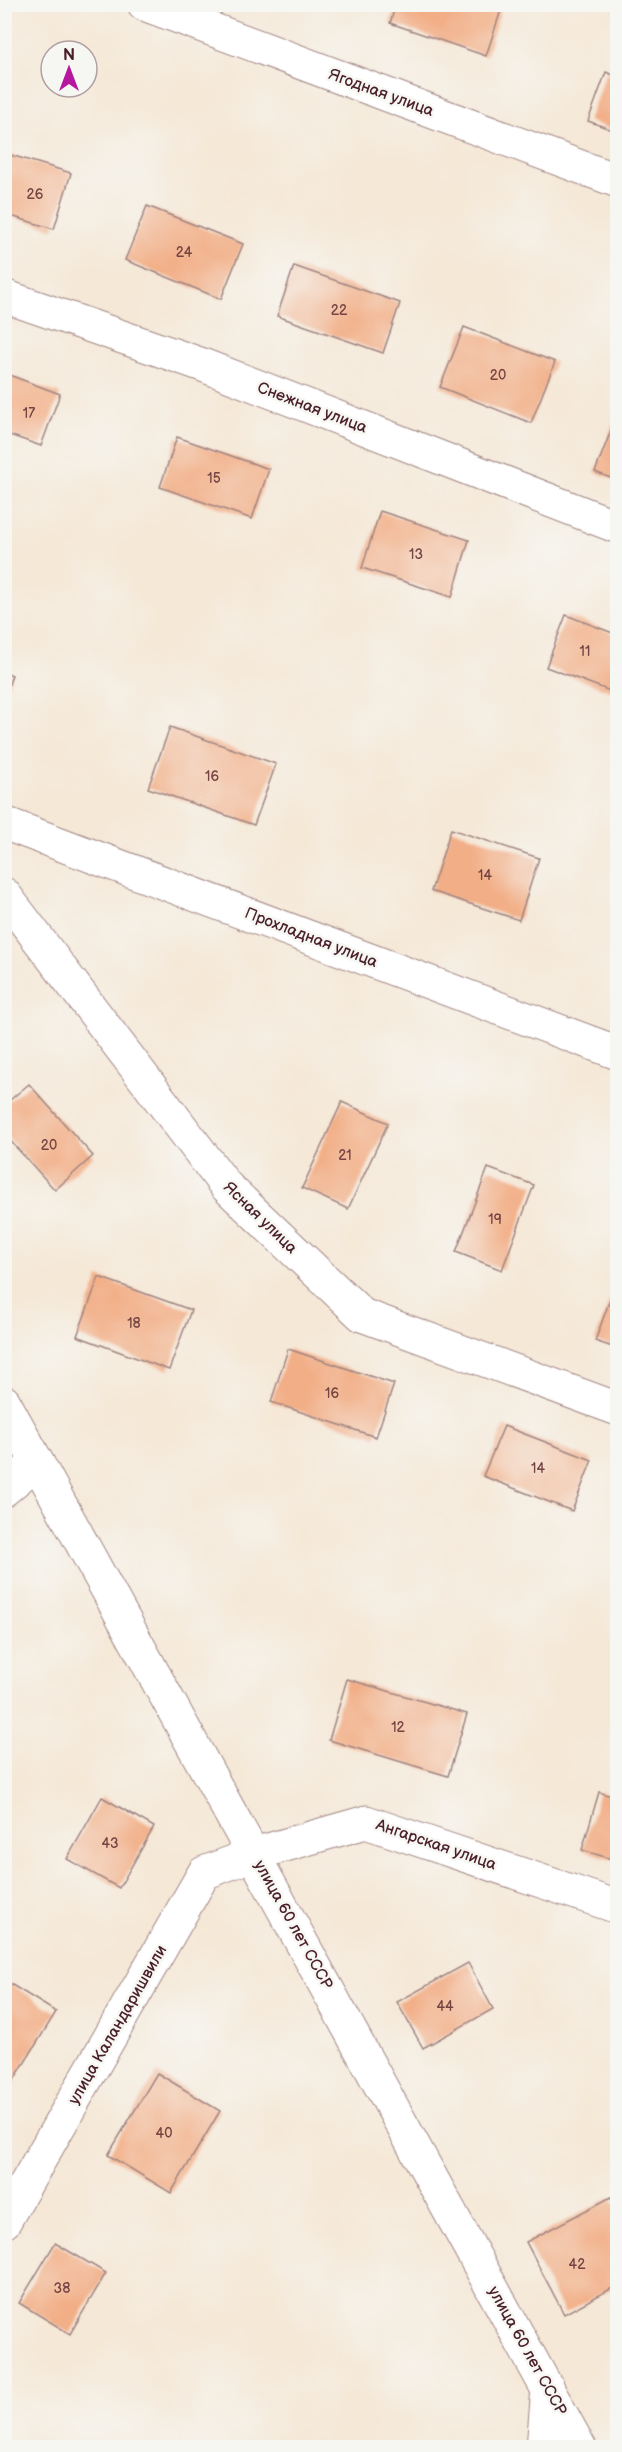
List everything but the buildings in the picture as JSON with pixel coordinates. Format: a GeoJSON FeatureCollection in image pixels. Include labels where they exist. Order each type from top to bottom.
{"type":"FeatureCollection","features":[{"type":"Feature","properties":{"kind":"street","name":"Ягодная улица"},"geometry":{"type":"LineString","coordinates":[[144,4],[618,181]]}},
{"type":"Feature","properties":{"kind":"street","name":"Снежная улица"},"geometry":{"type":"LineString","coordinates":[[4,296],[200,364],[618,527]]}},
{"type":"Feature","properties":{"kind":"street","name":"Прохладная улица"},"geometry":{"type":"LineString","coordinates":[[4,823],[618,1053]]}},
{"type":"Feature","properties":{"kind":"street","name":"Ясная улица"},"geometry":{"type":"LineString","coordinates":[[4,894],[226,1186],[362,1315],[618,1409]]}},
{"type":"Feature","properties":{"kind":"street","name":"улица 60 лет СССР"},"geometry":{"type":"LineString","coordinates":[[4,1402],[580,2448]]}},
{"type":"Feature","properties":{"kind":"street"},"geometry":{"type":"LineString","coordinates":[[4,1490],[38,1462]]}},
{"type":"Feature","properties":{"kind":"street","name":"Ангарская улица"},"geometry":{"type":"LineString","coordinates":[[254,1854],[366,1822],[618,1907]]}},
{"type":"Feature","properties":{"kind":"street","name":"улица Каландаришвили"},"geometry":{"type":"LineString","coordinates":[[4,2222],[204,1873],[254,1854]]}},
{"type":"Feature","properties":{"kind":"street"},"geometry":{"type":"LineString","coordinates":[[543,2448],[548,2388]]}}]}
